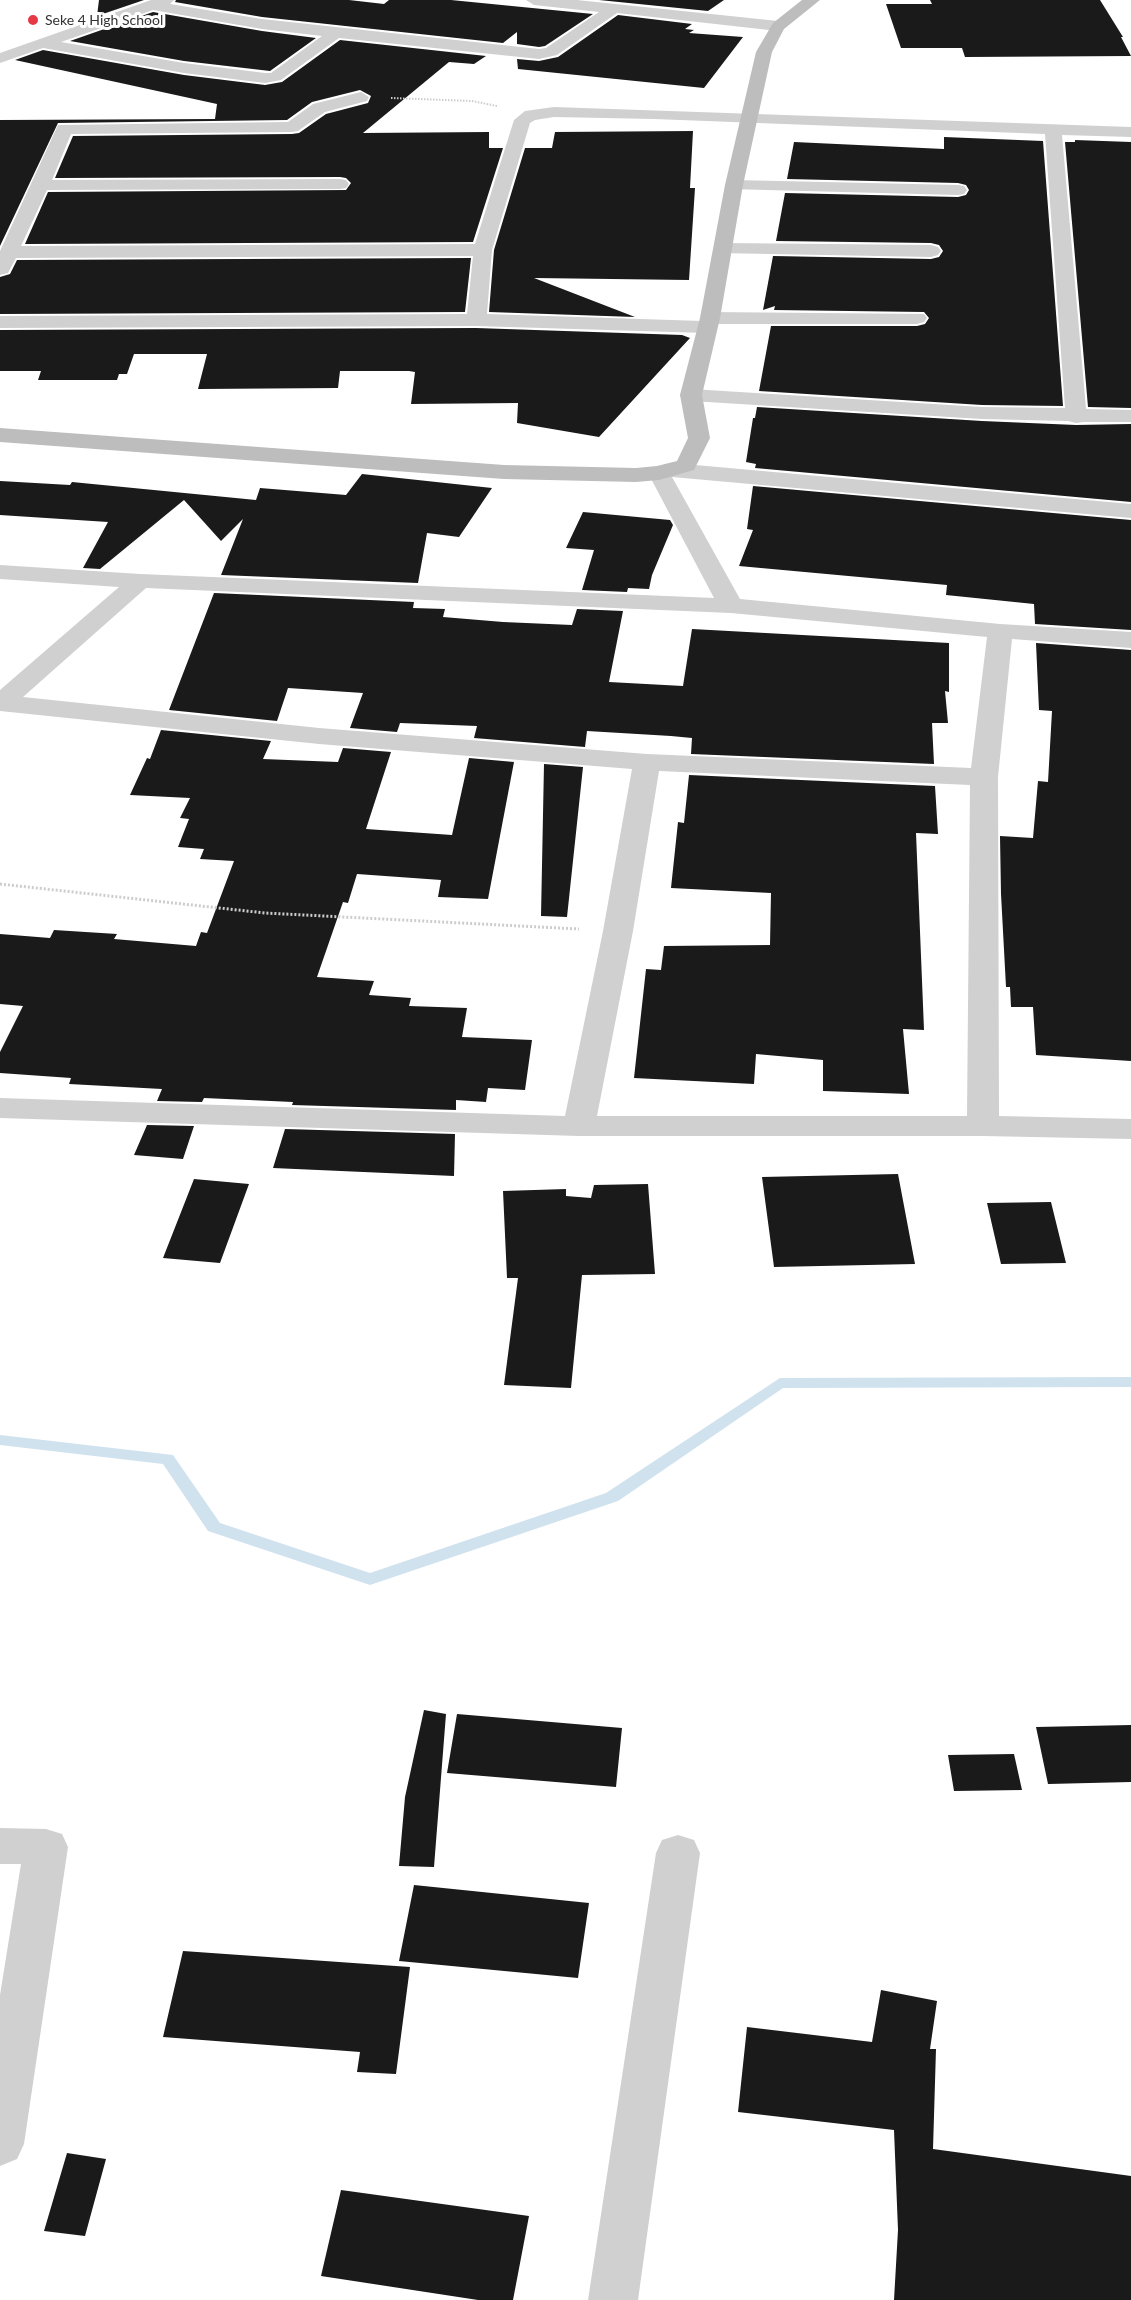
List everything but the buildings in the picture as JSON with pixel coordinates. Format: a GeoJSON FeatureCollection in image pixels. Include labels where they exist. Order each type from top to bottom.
{"type":"FeatureCollection","features":[{"type":"Feature","properties":{"kind":"street"},"geometry":{"type":"LineString","coordinates":[[534,0],[580,2],[613,9],[778,26]]}},
{"type":"Feature","properties":{"kind":"street"},"geometry":{"type":"LineString","coordinates":[[666,472],[686,465],[699,438],[691,395],[724,249],[748,118],[764,52],[778,26],[812,0]]}},
{"type":"Feature","properties":{"kind":"street"},"geometry":{"type":"LineString","coordinates":[[0,58],[159,3],[336,33],[545,53],[551,52],[613,9]]}},
{"type":"Feature","properties":{"kind":"street"},"geometry":{"type":"LineString","coordinates":[[44,44],[184,68],[275,78],[336,33]]}},
{"type":"Feature","properties":{"kind":"street"},"geometry":{"type":"LineString","coordinates":[[0,271],[41,185],[64,129],[292,127],[319,108],[361,97]]}},
{"type":"Feature","properties":{"kind":"street"},"geometry":{"type":"LineString","coordinates":[[476,320],[483,250],[522,120],[527,117],[554,112],[1131,132]]}},
{"type":"Feature","properties":{"kind":"street"},"geometry":{"type":"LineString","coordinates":[[1053,130],[1076,417]]}},
{"type":"Feature","properties":{"kind":"street"},"geometry":{"type":"LineString","coordinates":[[41,185],[340,184]]}},
{"type":"Feature","properties":{"kind":"street"},"geometry":{"type":"LineString","coordinates":[[734,185],[958,190]]}},
{"type":"Feature","properties":{"kind":"street"},"geometry":{"type":"LineString","coordinates":[[724,249],[931,251]]}},
{"type":"Feature","properties":{"kind":"street"},"geometry":{"type":"LineString","coordinates":[[9,252],[483,250]]}},
{"type":"Feature","properties":{"kind":"street"},"geometry":{"type":"LineString","coordinates":[[0,322],[476,320],[708,323],[917,318]]}},
{"type":"Feature","properties":{"kind":"street"},"geometry":{"type":"LineString","coordinates":[[691,395],[982,413],[1076,417],[1131,416]]}},
{"type":"Feature","properties":{"kind":"street"},"geometry":{"type":"LineString","coordinates":[[0,435],[504,472],[605,476],[666,472],[1131,511]]}},
{"type":"Feature","properties":{"kind":"street"},"geometry":{"type":"LineString","coordinates":[[666,472],[731,606]]}},
{"type":"Feature","properties":{"kind":"street"},"geometry":{"type":"LineString","coordinates":[[0,572],[140,581],[731,606],[1000,631],[1131,640]]}},
{"type":"Feature","properties":{"kind":"street"},"geometry":{"type":"LineString","coordinates":[[0,703],[140,581]]}},
{"type":"Feature","properties":{"kind":"street"},"geometry":{"type":"LineString","coordinates":[[983,1126],[984,777],[1000,631]]}},
{"type":"Feature","properties":{"kind":"street"},"geometry":{"type":"LineString","coordinates":[[0,703],[319,736],[647,762],[984,777]]}},
{"type":"Feature","properties":{"kind":"street"},"geometry":{"type":"LineString","coordinates":[[579,1125],[618,931],[647,762]]}},
{"type":"Feature","properties":{"kind":"street"},"geometry":{"type":"LineString","coordinates":[[0,1108],[579,1125],[983,1126],[1131,1129]]}},
{"type":"Feature","properties":{"kind":"street"},"geometry":{"type":"LineString","coordinates":[[0,1846],[46,1847],[0,2144]]}},
{"type":"Feature","properties":{"kind":"street"},"geometry":{"type":"LineString","coordinates":[[613,2300],[678,1853]]}},
{"type":"Feature","properties":{"kind":"path"},"geometry":{"type":"LineString","coordinates":[[361,97],[472,101],[506,108],[527,117]]}},
{"type":"Feature","properties":{"kind":"path"},"geometry":{"type":"LineString","coordinates":[[0,884],[265,913],[618,931]]}},
{"type":"Feature","properties":{"kind":"waterway"},"geometry":{"type":"LineString","coordinates":[[0,1440],[168,1459],[214,1527],[370,1579],[612,1497],[780,1383],[1131,1382]]}},
{"type":"Feature","properties":{"kind":"place","name":"Seke 4 High School"},"geometry":{"type":"Point","coordinates":[33,20]}}]}
